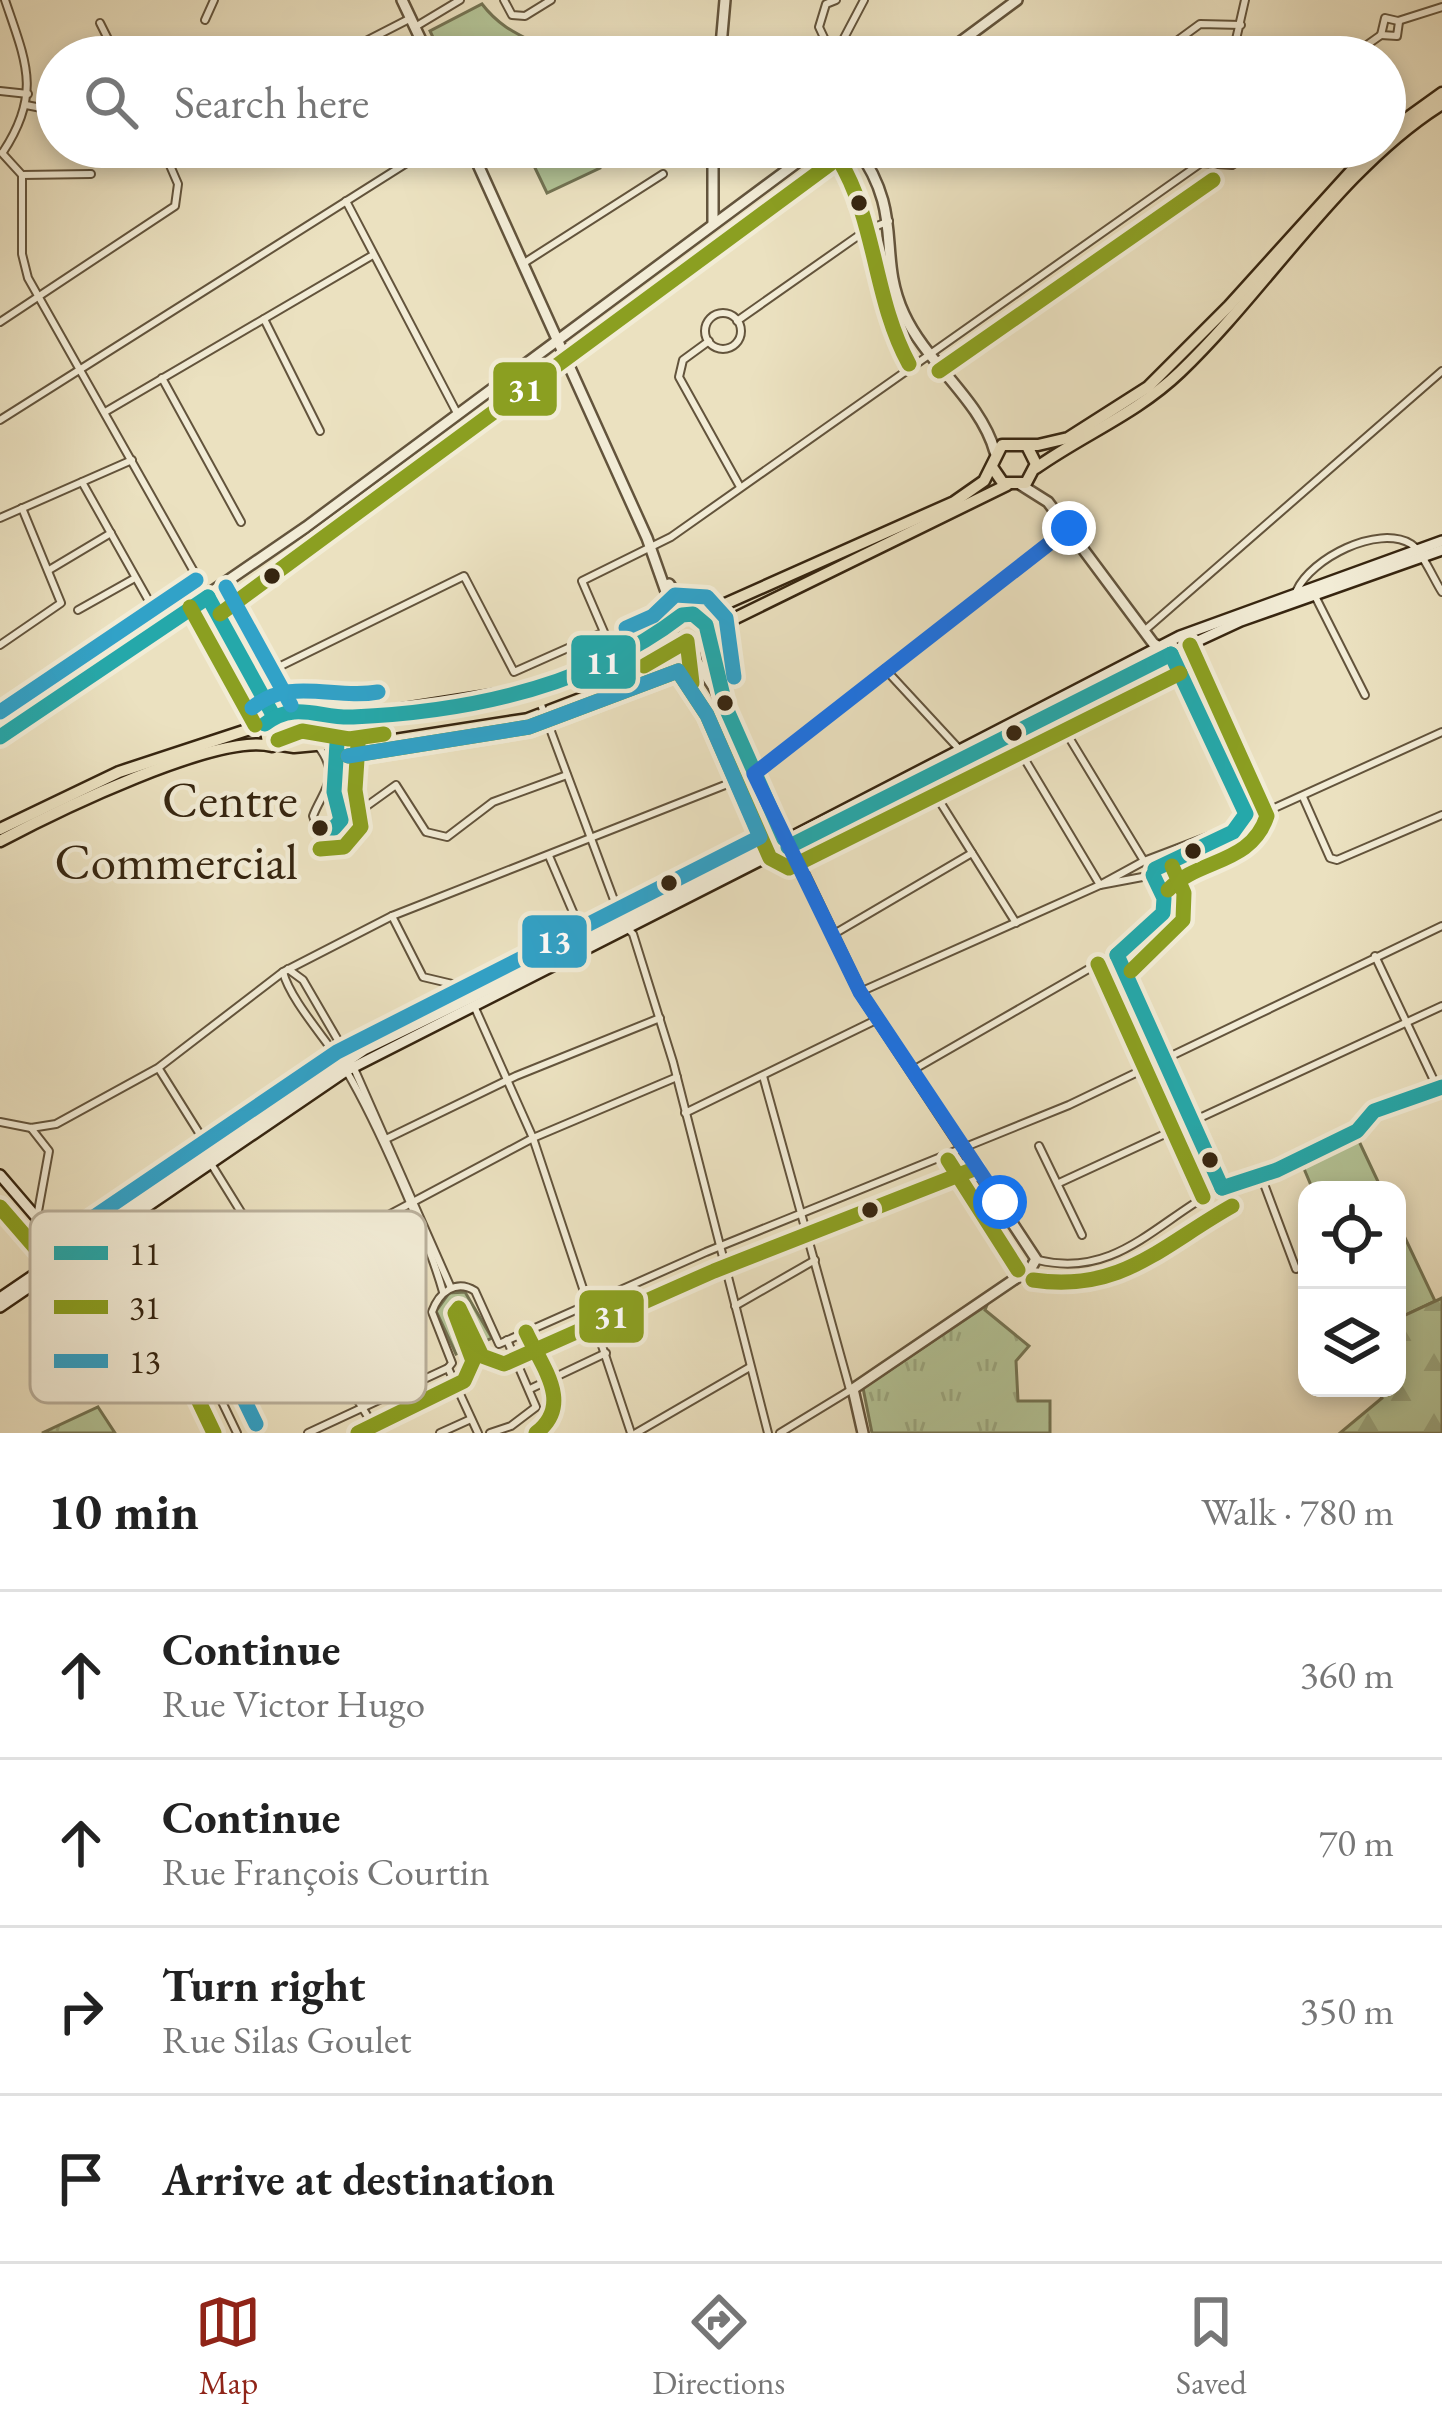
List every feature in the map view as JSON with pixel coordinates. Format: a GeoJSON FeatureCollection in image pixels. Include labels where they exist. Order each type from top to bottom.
{"type":"FeatureCollection","features":[{"type":"Feature","properties":{"kind":"main road"},"geometry":{"type":"LineString","coordinates":[[1406,119],[1442,93]]}},
{"type":"Feature","properties":{"kind":"main road"},"geometry":{"type":"LineString","coordinates":[[1406,135],[1442,104]]}},
{"type":"Feature","properties":{"kind":"main road"},"geometry":{"type":"LineString","coordinates":[[977,494],[995,452],[1011,442],[1052,443],[1119,409],[1178,360],[1353,168]]}},
{"type":"Feature","properties":{"kind":"main road"},"geometry":{"type":"LineString","coordinates":[[0,829],[118,772],[269,720],[327,710],[340,717],[538,688],[674,623],[693,615],[716,617],[977,494],[1014,485],[1118,422],[1166,386],[1368,168]]}},
{"type":"Feature","properties":{"kind":"main road"},"geometry":{"type":"LineString","coordinates":[[1025,445],[1034,472]]}},
{"type":"Feature","properties":{"kind":"main road"},"geometry":{"type":"LineString","coordinates":[[992,467],[1014,485]]}},
{"type":"Feature","properties":{"kind":"main road"},"geometry":{"type":"LineString","coordinates":[[693,615],[706,636]]}},
{"type":"Feature","properties":{"kind":"main road"},"geometry":{"type":"LineString","coordinates":[[0,841],[123,783],[237,746],[318,746],[540,703],[685,648],[706,636],[716,617]]}},
{"type":"Feature","properties":{"kind":"main road"},"geometry":{"type":"LineString","coordinates":[[674,623],[685,648]]}},
{"type":"Feature","properties":{"kind":"main road"},"geometry":{"type":"LineString","coordinates":[[340,717],[341,739]]}},
{"type":"Feature","properties":{"kind":"main road"},"geometry":{"type":"LineString","coordinates":[[269,720],[272,746]]}},
{"type":"Feature","properties":{"kind":"street"},"geometry":{"type":"LineString","coordinates":[[5,0],[27,65],[26,105],[1,154],[22,175],[22,254],[76,371],[105,412],[254,679],[269,720]]}},
{"type":"Feature","properties":{"kind":"street"},"geometry":{"type":"LineString","coordinates":[[205,20],[214,0]]}},
{"type":"Feature","properties":{"kind":"street"},"geometry":{"type":"LineString","coordinates":[[403,0],[419,36]]}},
{"type":"Feature","properties":{"kind":"street"},"geometry":{"type":"LineString","coordinates":[[382,36],[460,0]]}},
{"type":"Feature","properties":{"kind":"street"},"geometry":{"type":"LineString","coordinates":[[504,0],[512,15],[520,17],[551,0]]}},
{"type":"Feature","properties":{"kind":"street"},"geometry":{"type":"LineString","coordinates":[[722,36],[725,0]]}},
{"type":"Feature","properties":{"kind":"street"},"geometry":{"type":"LineString","coordinates":[[823,36],[819,27],[826,4],[836,0]]}},
{"type":"Feature","properties":{"kind":"street"},"geometry":{"type":"LineString","coordinates":[[844,36],[864,0]]}},
{"type":"Feature","properties":{"kind":"street"},"geometry":{"type":"LineString","coordinates":[[968,36],[1017,0]]}},
{"type":"Feature","properties":{"kind":"street"},"geometry":{"type":"LineString","coordinates":[[1238,36],[1245,0]]}},
{"type":"Feature","properties":{"kind":"street"},"geometry":{"type":"LineString","coordinates":[[1382,34],[1383,20],[1398,21],[1442,8]]}},
{"type":"Feature","properties":{"kind":"street"},"geometry":{"type":"LineString","coordinates":[[1379,36],[1396,36],[1398,21]]}},
{"type":"Feature","properties":{"kind":"street"},"geometry":{"type":"LineString","coordinates":[[100,23],[106,36]]}},
{"type":"Feature","properties":{"kind":"street"},"geometry":{"type":"LineString","coordinates":[[1184,36],[1200,24],[1241,25]]}},
{"type":"Feature","properties":{"kind":"street"},"geometry":{"type":"LineString","coordinates":[[0,91],[28,94]]}},
{"type":"Feature","properties":{"kind":"street"},"geometry":{"type":"LineString","coordinates":[[26,105],[36,107]]}},
{"type":"Feature","properties":{"kind":"street"},"geometry":{"type":"LineString","coordinates":[[0,322],[175,206],[178,184],[171,168]]}},
{"type":"Feature","properties":{"kind":"street"},"geometry":{"type":"LineString","coordinates":[[0,419],[401,168]]}},
{"type":"Feature","properties":{"kind":"street"},"geometry":{"type":"LineString","coordinates":[[479,168],[652,549],[674,623]]}},
{"type":"Feature","properties":{"kind":"street"},"geometry":{"type":"LineString","coordinates":[[713,168],[713,224]]}},
{"type":"Feature","properties":{"kind":"street"},"geometry":{"type":"LineString","coordinates":[[0,736],[208,597],[557,344],[789,168]]}},
{"type":"Feature","properties":{"kind":"street"},"geometry":{"type":"LineString","coordinates":[[870,168],[883,189],[890,220],[899,303],[927,354],[988,431],[995,452]]}},
{"type":"Feature","properties":{"kind":"street"},"geometry":{"type":"LineString","coordinates":[[254,679],[464,576],[509,669],[521,670],[604,632],[582,581],[652,549],[1194,168]]}},
{"type":"Feature","properties":{"kind":"street"},"geometry":{"type":"LineString","coordinates":[[22,175],[91,174]]}},
{"type":"Feature","properties":{"kind":"street"},"geometry":{"type":"LineString","coordinates":[[521,264],[663,174]]}},
{"type":"Feature","properties":{"kind":"street"},"geometry":{"type":"LineString","coordinates":[[348,204],[459,416]]}},
{"type":"Feature","properties":{"kind":"street"},"geometry":{"type":"LineString","coordinates":[[737,321],[855,238],[890,220]]}},
{"type":"Feature","properties":{"kind":"street"},"geometry":{"type":"LineString","coordinates":[[105,412],[373,255]]}},
{"type":"Feature","properties":{"kind":"street"},"geometry":{"type":"LineString","coordinates":[[727,312],[737,321],[742,329],[734,346],[724,349],[709,341],[706,328],[713,316],[727,312]]}},
{"type":"Feature","properties":{"kind":"street"},"geometry":{"type":"LineString","coordinates":[[264,320],[320,431]]}},
{"type":"Feature","properties":{"kind":"street"},"geometry":{"type":"LineString","coordinates":[[709,341],[683,361],[679,377],[740,485]]}},
{"type":"Feature","properties":{"kind":"street"},"geometry":{"type":"LineString","coordinates":[[1144,631],[1442,371]]}},
{"type":"Feature","properties":{"kind":"street"},"geometry":{"type":"LineString","coordinates":[[162,379],[241,522]]}},
{"type":"Feature","properties":{"kind":"street"},"geometry":{"type":"LineString","coordinates":[[988,431],[1011,442]]}},
{"type":"Feature","properties":{"kind":"street"},"geometry":{"type":"LineString","coordinates":[[0,518],[132,460]]}},
{"type":"Feature","properties":{"kind":"street"},"geometry":{"type":"LineString","coordinates":[[860,992],[1243,824],[1246,814],[1171,654],[1144,631],[1039,493],[1034,472]]}},
{"type":"Feature","properties":{"kind":"street"},"geometry":{"type":"LineString","coordinates":[[82,482],[163,626]]}},
{"type":"Feature","properties":{"kind":"street"},"geometry":{"type":"LineString","coordinates":[[1014,485],[1039,493]]}},
{"type":"Feature","properties":{"kind":"street"},"geometry":{"type":"LineString","coordinates":[[0,645],[61,603],[22,508]]}},
{"type":"Feature","properties":{"kind":"street"},"geometry":{"type":"LineString","coordinates":[[0,1122],[31,1128],[56,1124],[158,1068],[286,971],[392,916],[754,774],[1069,528]]}},
{"type":"Feature","properties":{"kind":"street"},"geometry":{"type":"LineString","coordinates":[[49,569],[110,533]]}},
{"type":"Feature","properties":{"kind":"street"},"geometry":{"type":"LineString","coordinates":[[1297,590],[1326,556],[1339,549],[1399,542],[1419,553],[1442,592]]}},
{"type":"Feature","properties":{"kind":"street"},"geometry":{"type":"LineString","coordinates":[[347,1065],[475,1008],[1159,648],[1297,590],[1442,546]]}},
{"type":"Feature","properties":{"kind":"street"},"geometry":{"type":"LineString","coordinates":[[786,843],[1171,654],[1419,553]]}},
{"type":"Feature","properties":{"kind":"street"},"geometry":{"type":"LineString","coordinates":[[77,610],[135,578]]}},
{"type":"Feature","properties":{"kind":"street"},"geometry":{"type":"LineString","coordinates":[[664,579],[693,615]]}},
{"type":"Feature","properties":{"kind":"street"},"geometry":{"type":"LineString","coordinates":[[1314,594],[1365,695]]}},
{"type":"Feature","properties":{"kind":"street"},"geometry":{"type":"LineString","coordinates":[[706,636],[716,691]]}},
{"type":"Feature","properties":{"kind":"street"},"geometry":{"type":"LineString","coordinates":[[685,648],[716,691],[860,992],[1036,1259],[1071,1264],[1121,1254],[1222,1188],[1261,1176],[1357,1131],[1374,1111],[1440,1088],[1375,956]]}},
{"type":"Feature","properties":{"kind":"street"},"geometry":{"type":"LineString","coordinates":[[885,668],[962,753]]}},
{"type":"Feature","properties":{"kind":"street"},"geometry":{"type":"LineString","coordinates":[[540,703],[660,1018],[767,1433]]}},
{"type":"Feature","properties":{"kind":"street"},"geometry":{"type":"LineString","coordinates":[[913,1070],[1117,955],[1163,914],[1164,898],[1053,711]]}},
{"type":"Feature","properties":{"kind":"street"},"geometry":{"type":"LineString","coordinates":[[1246,814],[1302,796],[1442,732]]}},
{"type":"Feature","properties":{"kind":"street"},"geometry":{"type":"LineString","coordinates":[[1009,734],[1100,885]]}},
{"type":"Feature","properties":{"kind":"street"},"geometry":{"type":"LineString","coordinates":[[341,739],[337,805],[341,814]]}},
{"type":"Feature","properties":{"kind":"street"},"geometry":{"type":"LineString","coordinates":[[318,746],[327,760],[330,783],[324,801],[314,810],[316,825],[334,828],[341,814]]}},
{"type":"Feature","properties":{"kind":"street"},"geometry":{"type":"LineString","coordinates":[[341,814],[357,813],[396,785],[426,832],[447,837],[493,802],[567,776]]}},
{"type":"Feature","properties":{"kind":"street"},"geometry":{"type":"LineString","coordinates":[[925,778],[1016,924]]}},
{"type":"Feature","properties":{"kind":"street"},"geometry":{"type":"LineString","coordinates":[[1302,796],[1330,858],[1337,860],[1442,815]]}},
{"type":"Feature","properties":{"kind":"street"},"geometry":{"type":"LineString","coordinates":[[324,801],[337,805]]}},
{"type":"Feature","properties":{"kind":"street"},"geometry":{"type":"LineString","coordinates":[[831,936],[972,853]]}},
{"type":"Feature","properties":{"kind":"street"},"geometry":{"type":"LineString","coordinates":[[549,856],[585,940]]}},
{"type":"Feature","properties":{"kind":"street"},"geometry":{"type":"LineString","coordinates":[[392,916],[423,977],[482,991]]}},
{"type":"Feature","properties":{"kind":"street"},"geometry":{"type":"LineString","coordinates":[[131,1211],[347,1065],[482,991],[585,940],[627,926]]}},
{"type":"Feature","properties":{"kind":"street"},"geometry":{"type":"LineString","coordinates":[[503,1342],[719,1246],[966,1149],[1442,926]]}},
{"type":"Feature","properties":{"kind":"street"},"geometry":{"type":"LineString","coordinates":[[1117,955],[1222,1188]]}},
{"type":"Feature","properties":{"kind":"street"},"geometry":{"type":"LineString","coordinates":[[286,971],[303,980],[413,1211]]}},
{"type":"Feature","properties":{"kind":"street"},"geometry":{"type":"LineString","coordinates":[[286,971],[290,995],[347,1065]]}},
{"type":"Feature","properties":{"kind":"street"},"geometry":{"type":"LineString","coordinates":[[1059,1183],[1442,1006]]}},
{"type":"Feature","properties":{"kind":"street"},"geometry":{"type":"LineString","coordinates":[[475,1008],[533,1138],[633,1433],[750,1367]]}},
{"type":"Feature","properties":{"kind":"street"},"geometry":{"type":"LineString","coordinates":[[382,1140],[508,1079],[660,1018]]}},
{"type":"Feature","properties":{"kind":"street"},"geometry":{"type":"LineString","coordinates":[[685,1113],[879,1018]]}},
{"type":"Feature","properties":{"kind":"street"},"geometry":{"type":"LineString","coordinates":[[158,1068],[242,1211]]}},
{"type":"Feature","properties":{"kind":"street"},"geometry":{"type":"LineString","coordinates":[[395,1211],[533,1138],[677,1076]]}},
{"type":"Feature","properties":{"kind":"street"},"geometry":{"type":"LineString","coordinates":[[763,1076],[863,1433]]}},
{"type":"Feature","properties":{"kind":"street"},"geometry":{"type":"LineString","coordinates":[[31,1128],[49,1151],[37,1211]]}},
{"type":"Feature","properties":{"kind":"street"},"geometry":{"type":"LineString","coordinates":[[1039,1147],[1082,1235]]}},
{"type":"Feature","properties":{"kind":"street"},"geometry":{"type":"LineString","coordinates":[[0,1175],[32,1211]]}},
{"type":"Feature","properties":{"kind":"street"},"geometry":{"type":"LineString","coordinates":[[1261,1176],[1295,1269]]}},
{"type":"Feature","properties":{"kind":"street"},"geometry":{"type":"LineString","coordinates":[[20,1197],[39,1190]]}},
{"type":"Feature","properties":{"kind":"street"},"geometry":{"type":"LineString","coordinates":[[426,1241],[447,1290]]}},
{"type":"Feature","properties":{"kind":"street"},"geometry":{"type":"LineString","coordinates":[[780,1433],[1031,1268],[1036,1259]]}},
{"type":"Feature","properties":{"kind":"street"},"geometry":{"type":"LineString","coordinates":[[734,1307],[815,1260]]}},
{"type":"Feature","properties":{"kind":"street"},"geometry":{"type":"LineString","coordinates":[[0,1298],[30,1279]]}},
{"type":"Feature","properties":{"kind":"street"},"geometry":{"type":"LineString","coordinates":[[0,1307],[30,1284]]}},
{"type":"Feature","properties":{"kind":"street"},"geometry":{"type":"LineString","coordinates":[[478,1433],[432,1312],[447,1290],[463,1285],[475,1291],[530,1389],[532,1414],[512,1430],[490,1433]]}},
{"type":"Feature","properties":{"kind":"street"},"geometry":{"type":"LineString","coordinates":[[530,1389],[606,1353]]}},
{"type":"Feature","properties":{"kind":"street"},"geometry":{"type":"LineString","coordinates":[[426,1377],[450,1365]]}},
{"type":"Feature","properties":{"kind":"street"},"geometry":{"type":"LineString","coordinates":[[222,1403],[237,1433]]}},
{"type":"Feature","properties":{"kind":"street"},"geometry":{"type":"LineString","coordinates":[[358,1403],[378,1433]]}},
{"type":"Feature","properties":{"kind":"street"},"geometry":{"type":"LineString","coordinates":[[308,1433],[371,1403]]}},
{"type":"Feature","properties":{"kind":"street"},"geometry":{"type":"LineString","coordinates":[[440,1433],[471,1419]]}},
{"type":"Feature","properties":{"kind":"green space"},"geometry":{"type":"Polygon","coordinates":[[[482,4],[522,36],[432,36],[430,31],[482,4]]]}},
{"type":"Feature","properties":{"kind":"green space"},"geometry":{"type":"Polygon","coordinates":[[[535,168],[600,168],[547,193],[535,168]]]}},
{"type":"Feature","properties":{"kind":"green space"},"geometry":{"type":"Polygon","coordinates":[[[323,716],[326,724],[337,722],[331,738],[284,741],[272,736],[279,719],[323,716]]]}},
{"type":"Feature","properties":{"kind":"green space"},"geometry":{"type":"Polygon","coordinates":[[[1357,1137],[1378,1181],[1309,1181],[1302,1164],[1357,1137]]]}},
{"type":"Feature","properties":{"kind":"green space"},"geometry":{"type":"Polygon","coordinates":[[[1406,1240],[1435,1301],[1406,1315],[1406,1240]]]}},
{"type":"Feature","properties":{"kind":"green space"},"geometry":{"type":"Polygon","coordinates":[[[465,1292],[492,1338],[456,1354],[436,1311],[449,1293],[465,1292]]]}},
{"type":"Feature","properties":{"kind":"green space"},"geometry":{"type":"Polygon","coordinates":[[[1442,1298],[1442,1433],[1340,1433],[1382,1397],[1406,1397],[1406,1315],[1442,1298]]]}},
{"type":"Feature","properties":{"kind":"green space"},"geometry":{"type":"Polygon","coordinates":[[[987,1305],[985,1310],[1029,1346],[1016,1361],[1018,1401],[1050,1401],[1050,1433],[872,1433],[863,1388],[987,1305]]]}},
{"type":"Feature","properties":{"kind":"green space"},"geometry":{"type":"Polygon","coordinates":[[[98,1407],[115,1433],[42,1433],[98,1407]]]}},
{"type":"Feature","properties":{"kind":"transit line","name":"31"},"geometry":{"type":"LineString","coordinates":[[220,614],[825,168]]}},
{"type":"Feature","properties":{"kind":"transit line","name":"31"},"geometry":{"type":"LineString","coordinates":[[843,168],[860,208],[888,313],[909,364]]}},
{"type":"Feature","properties":{"kind":"transit line","name":"31"},"geometry":{"type":"LineString","coordinates":[[939,371],[1213,180]]}},
{"type":"Feature","properties":{"kind":"transit line","name":"13"},"geometry":{"type":"LineString","coordinates":[[0,712],[196,580]]}},
{"type":"Feature","properties":{"kind":"transit line","name":"13"},"geometry":{"type":"LineString","coordinates":[[226,587],[291,705]]}},
{"type":"Feature","properties":{"kind":"transit line","name":"13"},"geometry":{"type":"LineString","coordinates":[[626,628],[653,616],[675,595],[707,597],[726,618],[734,677]]}},
{"type":"Feature","properties":{"kind":"transit line","name":"11"},"geometry":{"type":"LineString","coordinates":[[208,597],[273,715]]}},
{"type":"Feature","properties":{"kind":"transit line","name":"11"},"geometry":{"type":"LineString","coordinates":[[0,737],[208,597]]}},
{"type":"Feature","properties":{"kind":"transit line","name":"31"},"geometry":{"type":"LineString","coordinates":[[190,607],[255,725]]}},
{"type":"Feature","properties":{"kind":"transit line","name":"11"},"geometry":{"type":"LineString","coordinates":[[265,724],[287,713],[396,714],[526,691],[608,660],[682,615],[693,614],[706,625],[726,708],[784,839]]}},
{"type":"Feature","properties":{"kind":"transit line","name":"31"},"geometry":{"type":"LineString","coordinates":[[644,666],[687,641],[692,683]]}},
{"type":"Feature","properties":{"kind":"transit line","name":"31"},"geometry":{"type":"LineString","coordinates":[[1168,890],[1237,853],[1259,832],[1267,816],[1190,645]]}},
{"type":"Feature","properties":{"kind":"transit line","name":"11"},"geometry":{"type":"LineString","coordinates":[[788,847],[1171,654]]}},
{"type":"Feature","properties":{"kind":"transit line","name":"11"},"geometry":{"type":"LineString","coordinates":[[1155,869],[1233,832],[1246,814],[1171,654]]}},
{"type":"Feature","properties":{"kind":"transit line","name":"31"},"geometry":{"type":"LineString","coordinates":[[348,756],[529,727],[678,671],[707,715],[770,858],[789,868],[1180,673]]}},
{"type":"Feature","properties":{"kind":"transit line","name":"13"},"geometry":{"type":"LineString","coordinates":[[103,1211],[337,1052],[760,837],[707,715],[678,671],[529,727],[348,756]]}},
{"type":"Feature","properties":{"kind":"transit line","name":"13"},"geometry":{"type":"LineString","coordinates":[[252,708],[267,698],[297,691],[378,692]]}},
{"type":"Feature","properties":{"kind":"transit line","name":"31"},"geometry":{"type":"LineString","coordinates":[[278,740],[302,731],[349,739],[384,734]]}},
{"type":"Feature","properties":{"kind":"transit line","name":"11"},"geometry":{"type":"LineString","coordinates":[[320,828],[334,828],[341,820],[334,792],[337,743]]}},
{"type":"Feature","properties":{"kind":"transit line","name":"31"},"geometry":{"type":"LineString","coordinates":[[320,849],[344,847],[361,827],[355,790],[358,744]]}},
{"type":"Feature","properties":{"kind":"transit line","name":"31"},"geometry":{"type":"LineString","coordinates":[[1131,971],[1183,920],[1184,893],[1172,866]]}},
{"type":"Feature","properties":{"kind":"transit line","name":"11"},"geometry":{"type":"LineString","coordinates":[[1117,955],[1163,913],[1164,898],[1153,875]]}},
{"type":"Feature","properties":{"kind":"transit line","name":"11"},"geometry":{"type":"LineString","coordinates":[[1117,955],[1222,1188]]}},
{"type":"Feature","properties":{"kind":"transit line","name":"31"},"geometry":{"type":"LineString","coordinates":[[1098,964],[1203,1197]]}},
{"type":"Feature","properties":{"kind":"transit line","name":"11"},"geometry":{"type":"LineString","coordinates":[[1222,1188],[1277,1170],[1357,1131],[1374,1111],[1442,1087]]}},
{"type":"Feature","properties":{"kind":"transit line","name":"31"},"geometry":{"type":"LineString","coordinates":[[948,1160],[1018,1270]]}},
{"type":"Feature","properties":{"kind":"transit line","name":"31"},"geometry":{"type":"LineString","coordinates":[[426,1400],[464,1381],[473,1361],[455,1313],[459,1308],[482,1356],[504,1364],[714,1271],[974,1169]]}},
{"type":"Feature","properties":{"kind":"transit line","name":"31"},"geometry":{"type":"LineString","coordinates":[[1033,1280],[1091,1280],[1116,1273],[1232,1206]]}},
{"type":"Feature","properties":{"kind":"transit line","name":"31"},"geometry":{"type":"LineString","coordinates":[[0,1207],[30,1242]]}},
{"type":"Feature","properties":{"kind":"transit line","name":"31"},"geometry":{"type":"LineString","coordinates":[[526,1332],[554,1398],[547,1422],[536,1433]]}},
{"type":"Feature","properties":{"kind":"transit line","name":"31"},"geometry":{"type":"LineString","coordinates":[[200,1403],[214,1433]]}},
{"type":"Feature","properties":{"kind":"transit line","name":"13"},"geometry":{"type":"LineString","coordinates":[[246,1403],[256,1424]]}},
{"type":"Feature","properties":{"kind":"transit line","name":"31"},"geometry":{"type":"LineString","coordinates":[[358,1433],[419,1403]]}},
{"type":"Feature","properties":{"kind":"place","name":"Centre Commercial"},"geometry":{"type":"Point","coordinates":[320,828]}},
{"type":"Feature","properties":{"kind":"route"},"geometry":{"type":"LineString","coordinates":[[1000,1202],[860,992],[754,774],[982,591],[1069,528]]}}]}
